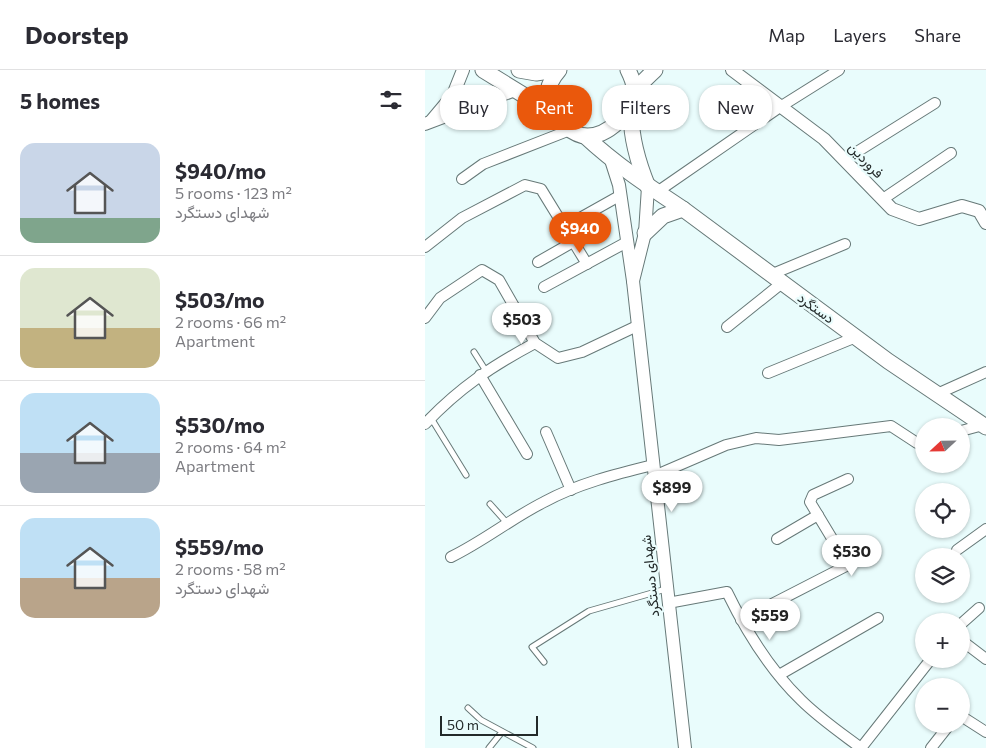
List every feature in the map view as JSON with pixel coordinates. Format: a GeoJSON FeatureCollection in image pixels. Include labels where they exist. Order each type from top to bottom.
{"type":"FeatureCollection","features":[{"type":"Feature","properties":{"kind":"main road"},"geometry":{"type":"LineString","coordinates":[[483,70],[515,90]]}},
{"type":"Feature","properties":{"kind":"main road"},"geometry":{"type":"LineString","coordinates":[[519,70],[536,73],[557,70]]}},
{"type":"Feature","properties":{"kind":"main road"},"geometry":{"type":"LineString","coordinates":[[549,85],[557,70]]}},
{"type":"Feature","properties":{"kind":"main road"},"geometry":{"type":"LineString","coordinates":[[627,70],[634,85]]}},
{"type":"Feature","properties":{"kind":"main road"},"geometry":{"type":"LineString","coordinates":[[642,85],[655,70]]}},
{"type":"Feature","properties":{"kind":"main road"},"geometry":{"type":"LineString","coordinates":[[570,130],[585,136],[600,134],[606,130]]}},
{"type":"Feature","properties":{"kind":"main road"},"geometry":{"type":"LineString","coordinates":[[632,130],[638,162],[652,190]]}},
{"type":"Feature","properties":{"kind":"main road","name":"دستگرد"},"geometry":{"type":"LineString","coordinates":[[585,136],[611,160],[652,190],[683,209],[856,337],[937,394],[983,423]]}},
{"type":"Feature","properties":{"kind":"main road"},"geometry":{"type":"LineString","coordinates":[[645,233],[663,216],[683,209]]}},
{"type":"Feature","properties":{"kind":"street"},"geometry":{"type":"LineString","coordinates":[[428,123],[453,95],[463,70]]}},
{"type":"Feature","properties":{"kind":"street","name":"فروردین"},"geometry":{"type":"LineString","coordinates":[[732,70],[824,138],[892,208],[919,219],[962,206],[979,211],[986,223]]}},
{"type":"Feature","properties":{"kind":"street"},"geometry":{"type":"LineString","coordinates":[[652,190],[839,70]]}},
{"type":"Feature","properties":{"kind":"street"},"geometry":{"type":"LineString","coordinates":[[428,123],[515,90]]}},
{"type":"Feature","properties":{"kind":"street"},"geometry":{"type":"LineString","coordinates":[[845,160],[935,103]]}},
{"type":"Feature","properties":{"kind":"street"},"geometry":{"type":"LineString","coordinates":[[462,179],[483,164],[570,130]]}},
{"type":"Feature","properties":{"kind":"street"},"geometry":{"type":"LineString","coordinates":[[883,199],[951,152]]}},
{"type":"Feature","properties":{"kind":"street","name":"شهدای دستگرد"},"geometry":{"type":"LineString","coordinates":[[611,160],[621,195],[633,281],[685,748]]}},
{"type":"Feature","properties":{"kind":"street"},"geometry":{"type":"LineString","coordinates":[[425,247],[462,218],[525,185],[541,189],[587,264]]}},
{"type":"Feature","properties":{"kind":"street","name":"شهدای دستگرد"},"geometry":{"type":"LineString","coordinates":[[633,281],[645,233],[652,190]]}},
{"type":"Feature","properties":{"kind":"street"},"geometry":{"type":"LineString","coordinates":[[564,227],[621,195]]}},
{"type":"Feature","properties":{"kind":"street"},"geometry":{"type":"LineString","coordinates":[[538,262],[573,242]]}},
{"type":"Feature","properties":{"kind":"street"},"geometry":{"type":"LineString","coordinates":[[544,287],[627,242]]}},
{"type":"Feature","properties":{"kind":"street"},"geometry":{"type":"LineString","coordinates":[[727,327],[776,279],[845,244]]}},
{"type":"Feature","properties":{"kind":"street"},"geometry":{"type":"LineString","coordinates":[[425,318],[440,298],[482,270],[499,280],[535,343],[557,358],[582,352],[637,326]]}},
{"type":"Feature","properties":{"kind":"street"},"geometry":{"type":"LineString","coordinates":[[768,373],[856,337]]}},
{"type":"Feature","properties":{"kind":"street"},"geometry":{"type":"LineString","coordinates":[[428,421],[443,404],[483,373],[535,343]]}},
{"type":"Feature","properties":{"kind":"street"},"geometry":{"type":"LineString","coordinates":[[937,394],[986,372]]}},
{"type":"Feature","properties":{"kind":"street"},"geometry":{"type":"LineString","coordinates":[[483,373],[527,454]]}},
{"type":"Feature","properties":{"kind":"street"},"geometry":{"type":"LineString","coordinates":[[970,428],[983,423]]}},
{"type":"Feature","properties":{"kind":"street"},"geometry":{"type":"LineString","coordinates":[[451,557],[476,545],[507,523],[545,501],[571,490],[653,471],[727,445],[756,438],[779,440],[891,426],[915,442]]}},
{"type":"Feature","properties":{"kind":"street"},"geometry":{"type":"LineString","coordinates":[[546,432],[571,490]]}},
{"type":"Feature","properties":{"kind":"street"},"geometry":{"type":"LineString","coordinates":[[741,620],[848,565],[810,502],[813,495],[848,479]]}},
{"type":"Feature","properties":{"kind":"street"},"geometry":{"type":"LineString","coordinates":[[777,539],[818,515]]}},
{"type":"Feature","properties":{"kind":"street"},"geometry":{"type":"LineString","coordinates":[[960,548],[986,529]]}},
{"type":"Feature","properties":{"kind":"street"},"geometry":{"type":"LineString","coordinates":[[668,603],[727,592],[741,620],[779,675],[801,700],[861,748],[924,668]]}},
{"type":"Feature","properties":{"kind":"street"},"geometry":{"type":"LineString","coordinates":[[970,616],[979,608]]}},
{"type":"Feature","properties":{"kind":"street"},"geometry":{"type":"LineString","coordinates":[[779,675],[878,618]]}},
{"type":"Feature","properties":{"kind":"street"},"geometry":{"type":"LineString","coordinates":[[970,647],[986,659]]}},
{"type":"Feature","properties":{"kind":"street"},"geometry":{"type":"LineString","coordinates":[[970,722],[986,732]]}},
{"type":"Feature","properties":{"kind":"street"},"geometry":{"type":"LineString","coordinates":[[931,748],[943,733]]}},
{"type":"Feature","properties":{"kind":"lane"},"geometry":{"type":"LineString","coordinates":[[474,352],[483,373]]}},
{"type":"Feature","properties":{"kind":"lane"},"geometry":{"type":"LineString","coordinates":[[428,421],[466,475]]}},
{"type":"Feature","properties":{"kind":"lane"},"geometry":{"type":"LineString","coordinates":[[490,504],[507,523]]}},
{"type":"Feature","properties":{"kind":"lane"},"geometry":{"type":"LineString","coordinates":[[544,662],[532,647],[559,628],[589,611],[667,588]]}},
{"type":"Feature","properties":{"kind":"lane"},"geometry":{"type":"LineString","coordinates":[[468,708],[481,720],[533,748]]}},
{"type":"Feature","properties":{"kind":"lane"},"geometry":{"type":"LineString","coordinates":[[489,748],[502,732]]}}]}
